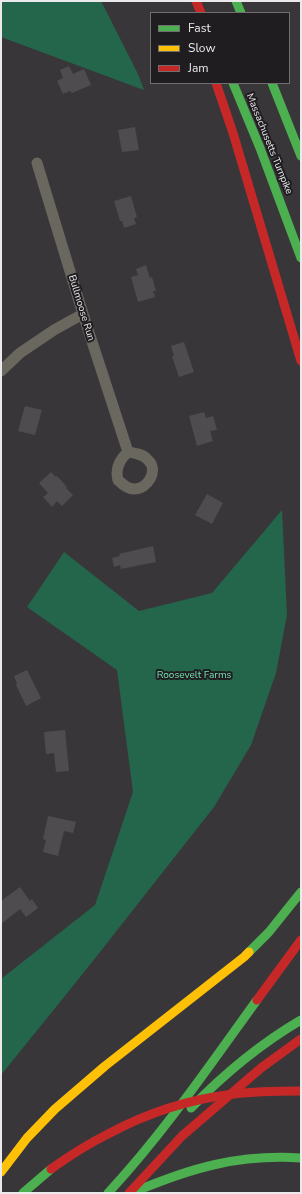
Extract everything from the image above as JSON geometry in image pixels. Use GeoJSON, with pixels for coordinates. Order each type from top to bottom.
{"type":"FeatureCollection","features":[{"type":"Feature","properties":{"kind":"highway"},"geometry":{"type":"LineString","coordinates":[[196,1],[201,12]]}},
{"type":"Feature","properties":{"kind":"highway"},"geometry":{"type":"LineString","coordinates":[[236,1],[241,12]]}},
{"type":"Feature","properties":{"kind":"highway"},"geometry":{"type":"LineString","coordinates":[[216,84],[233,133],[301,361]]}},
{"type":"Feature","properties":{"kind":"highway","name":"Massachusetts Turnpike"},"geometry":{"type":"LineString","coordinates":[[232,84],[260,148],[301,258]]}},
{"type":"Feature","properties":{"kind":"highway"},"geometry":{"type":"LineString","coordinates":[[272,84],[301,156]]}},
{"type":"Feature","properties":{"kind":"highway"},"geometry":{"type":"LineString","coordinates":[[279,84],[293,111]]}},
{"type":"Feature","properties":{"kind":"highway"},"geometry":{"type":"LineString","coordinates":[[1,1172],[28,1138],[55,1109],[105,1066],[244,957],[269,932],[301,892]]}},
{"type":"Feature","properties":{"kind":"highway"},"geometry":{"type":"LineString","coordinates":[[124,1176],[189,1093],[301,940]]}},
{"type":"Feature","properties":{"kind":"highway"},"geometry":{"type":"LineString","coordinates":[[108,1193],[151,1151],[222,1076],[268,1040],[301,1020]]}},
{"type":"Feature","properties":{"kind":"highway"},"geometry":{"type":"LineString","coordinates":[[131,1193],[182,1136],[261,1068],[301,1039]]}},
{"type":"Feature","properties":{"kind":"highway"},"geometry":{"type":"LineString","coordinates":[[23,1193],[74,1152],[107,1133],[135,1120],[206,1098],[269,1091],[301,1091]]}},
{"type":"Feature","properties":{"kind":"highway"},"geometry":{"type":"LineString","coordinates":[[131,1193],[160,1181],[221,1163],[247,1158],[301,1158]]}},
{"type":"Feature","properties":{"kind":"street","name":"Bullmoose Run"},"geometry":{"type":"LineString","coordinates":[[37,163],[83,314],[128,452]]}},
{"type":"Feature","properties":{"kind":"street"},"geometry":{"type":"LineString","coordinates":[[1,371],[20,353],[54,330],[83,314]]}},
{"type":"Feature","properties":{"kind":"green space"},"geometry":{"type":"Polygon","coordinates":[[[1,1],[101,1],[138,74],[144,90],[1,37],[1,1]]]}},
{"type":"Feature","properties":{"kind":"green space","name":"Roosevelt Farms"},"geometry":{"type":"Polygon","coordinates":[[[282,510],[287,615],[276,673],[251,745],[214,807],[1,1075],[1,979],[95,905],[133,792],[117,670],[27,607],[64,552],[139,611],[212,593],[282,510]]]}},
{"type":"Feature","properties":{"kind":"building"},"geometry":{"type":"Polygon","coordinates":[[[69,66],[73,74],[84,69],[91,85],[72,93],[70,91],[63,94],[57,81],[63,78],[60,70],[69,66]]]}},
{"type":"Feature","properties":{"kind":"building"},"geometry":{"type":"Polygon","coordinates":[[[135,127],[139,150],[122,152],[118,130],[135,127]]]}},
{"type":"Feature","properties":{"kind":"building"},"geometry":{"type":"Polygon","coordinates":[[[131,196],[137,217],[134,218],[136,224],[124,228],[122,221],[120,221],[114,201],[131,196]]]}},
{"type":"Feature","properties":{"kind":"building"},"geometry":{"type":"Polygon","coordinates":[[[146,265],[150,278],[152,277],[156,291],[153,291],[155,297],[138,302],[131,277],[138,275],[136,269],[146,265]]]}},
{"type":"Feature","properties":{"kind":"building"},"geometry":{"type":"Polygon","coordinates":[[[184,342],[194,372],[179,377],[172,356],[174,356],[171,346],[184,342]]]}},
{"type":"Feature","properties":{"kind":"building"},"geometry":{"type":"Polygon","coordinates":[[[25,406],[42,410],[35,435],[18,431],[25,406]]]}},
{"type":"Feature","properties":{"kind":"building"},"geometry":{"type":"Polygon","coordinates":[[[204,412],[206,418],[213,416],[217,430],[210,431],[213,441],[197,446],[189,416],[204,412]]]}},
{"type":"Feature","properties":{"kind":"building"},"geometry":{"type":"Polygon","coordinates":[[[51,472],[56,477],[57,476],[73,495],[62,506],[57,501],[52,507],[43,497],[48,493],[39,483],[51,472]]]}},
{"type":"Feature","properties":{"kind":"building"},"geometry":{"type":"Polygon","coordinates":[[[207,494],[223,503],[212,524],[195,515],[207,494]]]}},
{"type":"Feature","properties":{"kind":"building"},"geometry":{"type":"Polygon","coordinates":[[[153,546],[156,562],[121,569],[120,565],[114,567],[112,558],[120,556],[119,554],[153,546]]]}},
{"type":"Feature","properties":{"kind":"building"},"geometry":{"type":"Polygon","coordinates":[[[27,670],[41,698],[26,706],[16,685],[14,676],[27,670]]]}},
{"type":"Feature","properties":{"kind":"building"},"geometry":{"type":"Polygon","coordinates":[[[65,730],[69,771],[56,772],[54,753],[46,754],[44,732],[65,730]]]}},
{"type":"Feature","properties":{"kind":"building"},"geometry":{"type":"Polygon","coordinates":[[[48,816],[76,822],[73,833],[64,831],[58,856],[43,852],[46,840],[43,839],[48,816]]]}},
{"type":"Feature","properties":{"kind":"building"},"geometry":{"type":"Polygon","coordinates":[[[20,887],[30,901],[32,899],[38,908],[26,917],[20,909],[1,924],[1,901],[20,887]]]}},
{"type":"Feature","properties":{"kind":"traffic: fast"},"geometry":{"type":"LineString","coordinates":[[236,1],[241,12]]}},
{"type":"Feature","properties":{"kind":"traffic: fast"},"geometry":{"type":"LineString","coordinates":[[233,84],[260,148],[301,258]]}},
{"type":"Feature","properties":{"kind":"traffic: fast"},"geometry":{"type":"LineString","coordinates":[[272,84],[301,156]]}},
{"type":"Feature","properties":{"kind":"traffic: fast"},"geometry":{"type":"LineString","coordinates":[[249,952],[269,932],[301,892]]}},
{"type":"Feature","properties":{"kind":"traffic: fast"},"geometry":{"type":"LineString","coordinates":[[108,1193],[167,1123],[257,1000]]}},
{"type":"Feature","properties":{"kind":"traffic: fast"},"geometry":{"type":"LineString","coordinates":[[191,1108],[216,1083],[243,1060],[271,1039],[301,1020]]}},
{"type":"Feature","properties":{"kind":"traffic: fast"},"geometry":{"type":"LineString","coordinates":[[134,1192],[175,1176],[215,1164],[256,1158],[301,1158]]}},
{"type":"Feature","properties":{"kind":"traffic: fast"},"geometry":{"type":"LineString","coordinates":[[23,1193],[51,1169]]}},
{"type":"Feature","properties":{"kind":"traffic: slow"},"geometry":{"type":"LineString","coordinates":[[1,1172],[27,1138],[55,1109],[105,1066],[249,952]]}},
{"type":"Feature","properties":{"kind":"traffic: jam"},"geometry":{"type":"LineString","coordinates":[[196,1],[201,12]]}},
{"type":"Feature","properties":{"kind":"traffic: jam"},"geometry":{"type":"LineString","coordinates":[[216,84],[233,133],[301,361]]}},
{"type":"Feature","properties":{"kind":"traffic: jam"},"geometry":{"type":"LineString","coordinates":[[257,1000],[301,940]]}},
{"type":"Feature","properties":{"kind":"traffic: jam"},"geometry":{"type":"LineString","coordinates":[[129,1193],[182,1136],[261,1068],[301,1039]]}},
{"type":"Feature","properties":{"kind":"traffic: jam"},"geometry":{"type":"LineString","coordinates":[[51,1169],[79,1150],[123,1126],[154,1113],[186,1103],[234,1094],[301,1091]]}}]}
